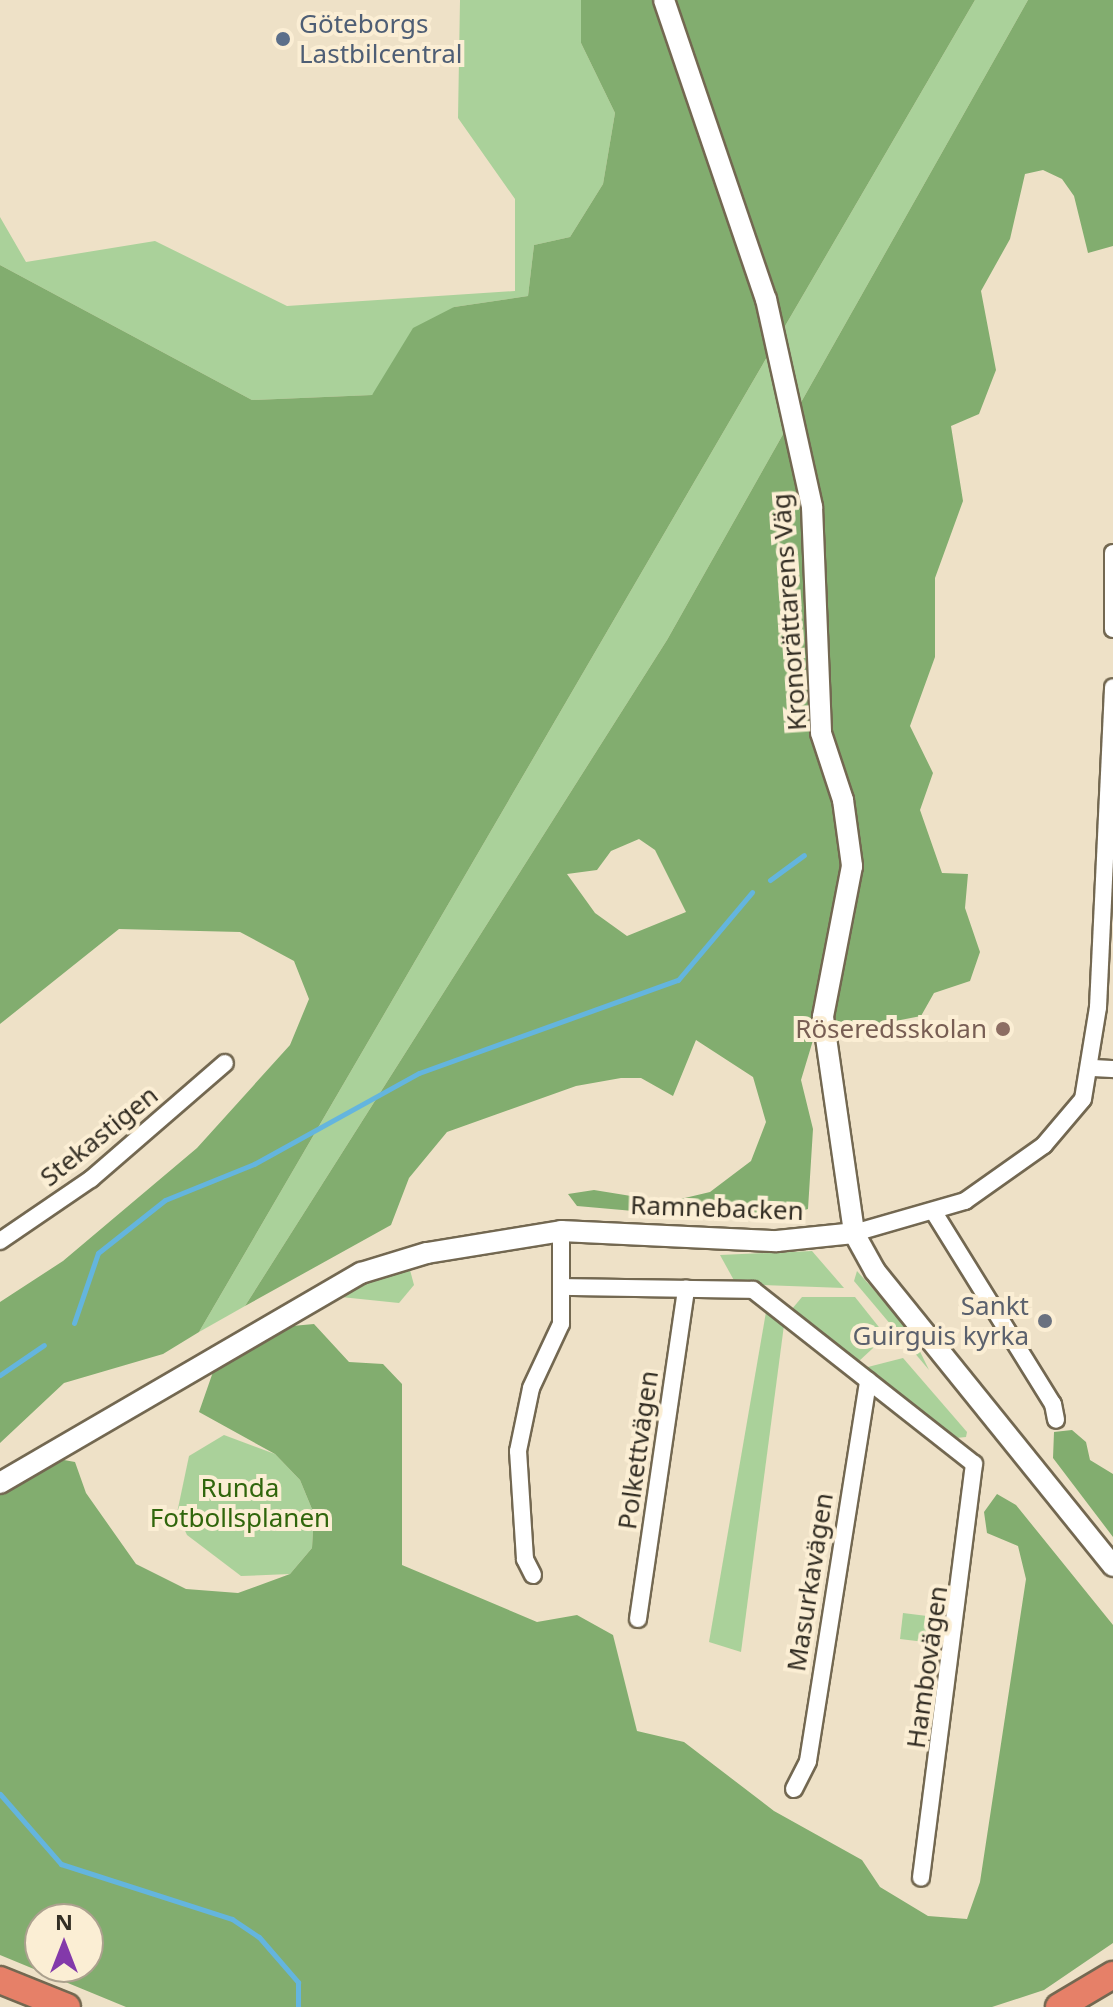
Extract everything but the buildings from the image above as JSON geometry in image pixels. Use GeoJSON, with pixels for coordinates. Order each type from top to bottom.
{"type":"FeatureCollection","features":[{"type":"Feature","properties":{"kind":"highway"},"geometry":{"type":"LineString","coordinates":[[1059,2007],[1113,1975]]}},
{"type":"Feature","properties":{"kind":"highway"},"geometry":{"type":"LineString","coordinates":[[0,1980],[67,2007]]}},
{"type":"Feature","properties":{"kind":"street","name":"Kronorättarens Väg"},"geometry":{"type":"LineString","coordinates":[[664,0],[766,299],[812,507],[821,733],[843,800],[852,866],[823,1017],[854,1233]]}},
{"type":"Feature","properties":{"kind":"street"},"geometry":{"type":"LineString","coordinates":[[1113,553],[1113,629]]}},
{"type":"Feature","properties":{"kind":"street","name":"Ramnebacken"},"geometry":{"type":"LineString","coordinates":[[0,1483],[361,1273],[495,1238],[561,1231],[777,1241],[854,1233],[935,1214],[1008,1174],[1062,1129],[1083,1099],[1092,1068],[1113,687]]}},
{"type":"Feature","properties":{"kind":"street","name":"Stekastigen"},"geometry":{"type":"LineString","coordinates":[[0,1241],[91,1179],[225,1063]]}},
{"type":"Feature","properties":{"kind":"street"},"geometry":{"type":"LineString","coordinates":[[1092,1068],[1113,1069]]}},
{"type":"Feature","properties":{"kind":"street"},"geometry":{"type":"LineString","coordinates":[[935,1214],[1053,1404],[1056,1420]]}},
{"type":"Feature","properties":{"kind":"street"},"geometry":{"type":"LineString","coordinates":[[533,1575],[525,1559],[518,1451],[531,1388],[561,1324],[565,1287],[561,1231]]}},
{"type":"Feature","properties":{"kind":"street"},"geometry":{"type":"LineString","coordinates":[[854,1233],[875,1271],[1113,1566]]}},
{"type":"Feature","properties":{"kind":"street"},"geometry":{"type":"LineString","coordinates":[[565,1287],[686,1288],[769,1297],[868,1381]]}},
{"type":"Feature","properties":{"kind":"street","name":"Polkettvägen"},"geometry":{"type":"LineString","coordinates":[[638,1619],[686,1288]]}},
{"type":"Feature","properties":{"kind":"street","name":"Hambovägen"},"geometry":{"type":"LineString","coordinates":[[868,1381],[974,1464],[921,1878]]}},
{"type":"Feature","properties":{"kind":"street","name":"Masurkavägen"},"geometry":{"type":"LineString","coordinates":[[794,1789],[808,1761],[868,1381]]}},
{"type":"Feature","properties":{"kind":"green space"},"geometry":{"type":"Polygon","coordinates":[[[460,0],[581,0],[581,43],[615,113],[603,184],[570,237],[534,245],[528,296],[454,307],[372,395],[252,400],[0,265],[0,217],[26,262],[155,241],[287,306],[515,291],[515,199],[458,118],[460,0]]]}},
{"type":"Feature","properties":{"kind":"green space"},"geometry":{"type":"Polygon","coordinates":[[[581,0],[975,0],[199,1332],[163,1354],[64,1383],[0,1443],[0,1302],[63,1261],[197,1148],[290,1045],[309,999],[294,961],[240,932],[119,929],[0,1024],[0,265],[252,400],[372,395],[413,328],[454,307],[528,296],[534,245],[570,237],[603,184],[615,113],[581,43],[581,0]]]}},
{"type":"Feature","properties":{"kind":"green space"},"geometry":{"type":"Polygon","coordinates":[[[975,0],[1028,0],[667,640],[245,1306],[199,1332],[975,0]]]}},
{"type":"Feature","properties":{"kind":"green space"},"geometry":{"type":"Polygon","coordinates":[[[1028,0],[1113,0],[1113,246],[1088,253],[1074,196],[1062,179],[1043,170],[1025,174],[1010,239],[981,291],[996,370],[979,414],[951,426],[963,501],[935,578],[935,657],[910,726],[933,773],[920,810],[942,873],[968,874],[965,908],[980,952],[970,981],[934,993],[921,1016],[814,1037],[801,1080],[813,1129],[808,1209],[785,1216],[690,1216],[577,1206],[568,1194],[594,1190],[668,1202],[710,1192],[751,1161],[766,1122],[753,1077],[696,1040],[673,1096],[641,1078],[621,1078],[576,1086],[447,1132],[409,1178],[391,1225],[245,1306],[667,640],[1028,0]],[[639,839],[611,851],[597,870],[567,874],[595,913],[627,936],[686,912],[655,850],[639,839]]]}},
{"type":"Feature","properties":{"kind":"green space"},"geometry":{"type":"Polygon","coordinates":[[[812,1251],[844,1288],[736,1284],[720,1255],[812,1251]]]}},
{"type":"Feature","properties":{"kind":"green space"},"geometry":{"type":"Polygon","coordinates":[[[410,1270],[414,1285],[399,1303],[341,1297],[371,1279],[410,1270]]]}},
{"type":"Feature","properties":{"kind":"green space"},"geometry":{"type":"Polygon","coordinates":[[[857,1271],[909,1329],[929,1370],[854,1281],[857,1271]]]}},
{"type":"Feature","properties":{"kind":"green space"},"geometry":{"type":"Polygon","coordinates":[[[802,1297],[855,1297],[886,1336],[858,1362],[792,1309],[802,1297]]]}},
{"type":"Feature","properties":{"kind":"green space"},"geometry":{"type":"Polygon","coordinates":[[[766,1312],[784,1325],[741,1652],[709,1642],[766,1312]]]}},
{"type":"Feature","properties":{"kind":"green space"},"geometry":{"type":"Polygon","coordinates":[[[314,1324],[349,1362],[383,1364],[402,1384],[402,1565],[537,1622],[577,1615],[613,1635],[637,1731],[684,1742],[774,1811],[862,1860],[880,1887],[928,1916],[967,1919],[980,1882],[1026,1579],[1018,1546],[987,1533],[984,1512],[997,1494],[1016,1505],[1113,1625],[1113,1943],[1044,1990],[992,2007],[126,2007],[68,1983],[104,1983],[104,1903],[24,1903],[24,1965],[0,1955],[0,1495],[64,1460],[75,1462],[86,1493],[136,1564],[186,1589],[238,1593],[290,1574],[312,1548],[314,1514],[300,1480],[275,1454],[199,1412],[214,1369],[292,1326],[314,1324]]]}},
{"type":"Feature","properties":{"kind":"green space"},"geometry":{"type":"Polygon","coordinates":[[[903,1358],[967,1432],[966,1437],[956,1438],[864,1368],[903,1358]]]}},
{"type":"Feature","properties":{"kind":"green space"},"geometry":{"type":"Polygon","coordinates":[[[1072,1430],[1086,1442],[1090,1460],[1113,1474],[1113,1537],[1053,1458],[1054,1432],[1072,1430]]]}},
{"type":"Feature","properties":{"kind":"green space","name":"Runda Fotbollsplanen"},"geometry":{"type":"Polygon","coordinates":[[[224,1435],[275,1454],[300,1480],[314,1514],[312,1548],[290,1574],[241,1576],[187,1535],[177,1513],[189,1456],[224,1435]]]}},
{"type":"Feature","properties":{"kind":"green space"},"geometry":{"type":"Polygon","coordinates":[[[903,1613],[943,1618],[941,1644],[900,1639],[903,1613]]]}},
{"type":"Feature","properties":{"kind":"waterway"},"geometry":{"type":"LineString","coordinates":[[770,880],[804,855]]}},
{"type":"Feature","properties":{"kind":"waterway"},"geometry":{"type":"LineString","coordinates":[[74,1323],[98,1253],[165,1200],[254,1164],[419,1073],[678,980],[752,892]]}},
{"type":"Feature","properties":{"kind":"waterway"},"geometry":{"type":"LineString","coordinates":[[0,1375],[44,1345]]}},
{"type":"Feature","properties":{"kind":"waterway"},"geometry":{"type":"LineString","coordinates":[[0,1794],[61,1864],[232,1919],[259,1937],[298,1982],[298,2007]]}},
{"type":"Feature","properties":{"kind":"place","name":"Göteborgs Lastbilcentral"},"geometry":{"type":"Point","coordinates":[283,39]}},
{"type":"Feature","properties":{"kind":"place","name":"Röseredsskolan"},"geometry":{"type":"Point","coordinates":[1003,1029]}},
{"type":"Feature","properties":{"kind":"place","name":"Sankt Guirguis kyrka"},"geometry":{"type":"Point","coordinates":[1045,1321]}}]}
